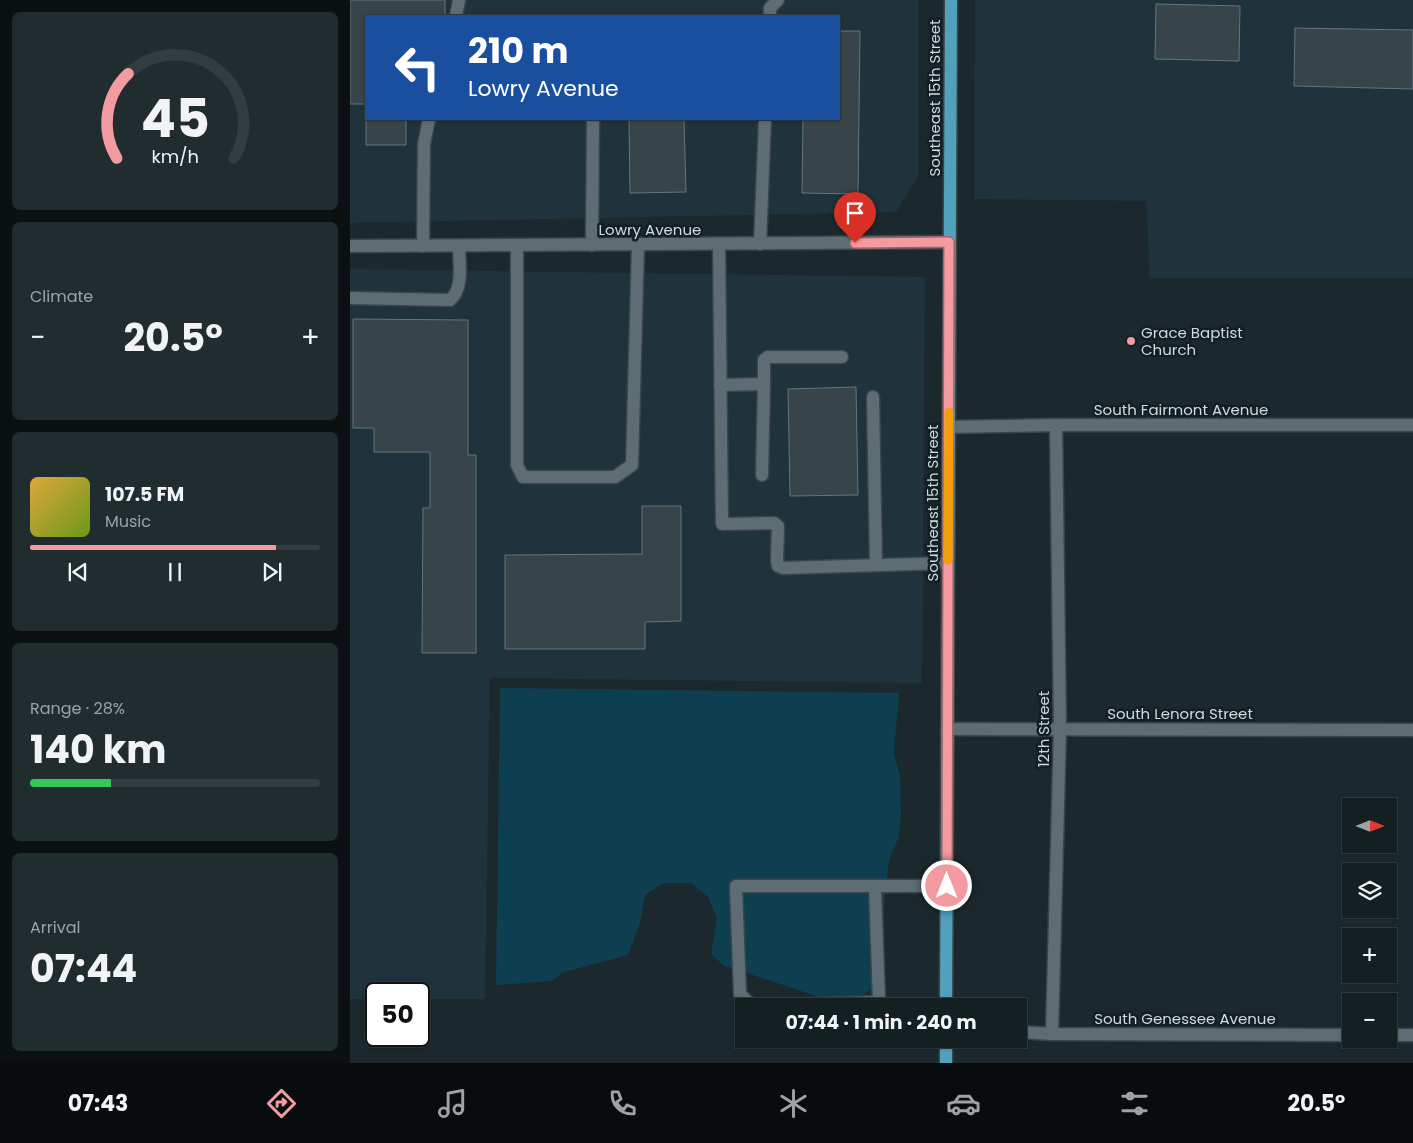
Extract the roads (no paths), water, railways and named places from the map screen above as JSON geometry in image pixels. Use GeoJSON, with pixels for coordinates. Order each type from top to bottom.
{"type":"FeatureCollection","features":[{"type":"Feature","properties":{"kind":"main road","name":"Southeast 15th Street"},"geometry":{"type":"LineString","coordinates":[[946,998],[951,0]]}},
{"type":"Feature","properties":{"kind":"main road"},"geometry":{"type":"LineString","coordinates":[[946,1048],[946,1063]]}},
{"type":"Feature","properties":{"kind":"street"},"geometry":{"type":"LineString","coordinates":[[456,15],[459,0]]}},
{"type":"Feature","properties":{"kind":"street"},"geometry":{"type":"LineString","coordinates":[[770,15],[770,8],[778,0]]}},
{"type":"Feature","properties":{"kind":"street"},"geometry":{"type":"LineString","coordinates":[[423,246],[424,144],[429,120]]}},
{"type":"Feature","properties":{"kind":"street"},"geometry":{"type":"LineString","coordinates":[[592,245],[593,120]]}},
{"type":"Feature","properties":{"kind":"street"},"geometry":{"type":"LineString","coordinates":[[760,244],[765,120]]}},
{"type":"Feature","properties":{"kind":"street","name":"Lowry Avenue"},"geometry":{"type":"LineString","coordinates":[[350,246],[949,242]]}},
{"type":"Feature","properties":{"kind":"street"},"geometry":{"type":"LineString","coordinates":[[719,244],[722,524],[774,523],[778,526],[777,561],[778,566],[783,568],[948,564]]}},
{"type":"Feature","properties":{"kind":"street"},"geometry":{"type":"LineString","coordinates":[[517,246],[517,465],[523,477],[615,477],[632,465],[638,245]]}},
{"type":"Feature","properties":{"kind":"street"},"geometry":{"type":"LineString","coordinates":[[350,298],[450,300],[456,296],[458,286],[459,246]]}},
{"type":"Feature","properties":{"kind":"street"},"geometry":{"type":"LineString","coordinates":[[762,476],[764,360],[768,356],[842,357]]}},
{"type":"Feature","properties":{"kind":"street"},"geometry":{"type":"LineString","coordinates":[[720,385],[764,384]]}},
{"type":"Feature","properties":{"kind":"street"},"geometry":{"type":"LineString","coordinates":[[873,397],[876,565]]}},
{"type":"Feature","properties":{"kind":"street","name":"South Fairmont Avenue"},"geometry":{"type":"LineString","coordinates":[[949,427],[1056,425],[1413,425]]}},
{"type":"Feature","properties":{"kind":"street","name":"12th Street"},"geometry":{"type":"LineString","coordinates":[[1052,1034],[1060,729],[1056,425]]}},
{"type":"Feature","properties":{"kind":"street","name":"South Lenora Street"},"geometry":{"type":"LineString","coordinates":[[947,729],[1413,730]]}},
{"type":"Feature","properties":{"kind":"street"},"geometry":{"type":"LineString","coordinates":[[875,886],[879,1002],[752,1006],[740,994],[736,886],[875,886],[947,886]]}},
{"type":"Feature","properties":{"kind":"street","name":"South Genessee Avenue"},"geometry":{"type":"LineString","coordinates":[[1027,1032],[1342,1034]]}},
{"type":"Feature","properties":{"kind":"street"},"geometry":{"type":"LineString","coordinates":[[1397,1034],[1413,1035]]}},
{"type":"Feature","properties":{"kind":"place","name":"Grace Baptist Church"},"geometry":{"type":"Point","coordinates":[1131,341]}}]}
